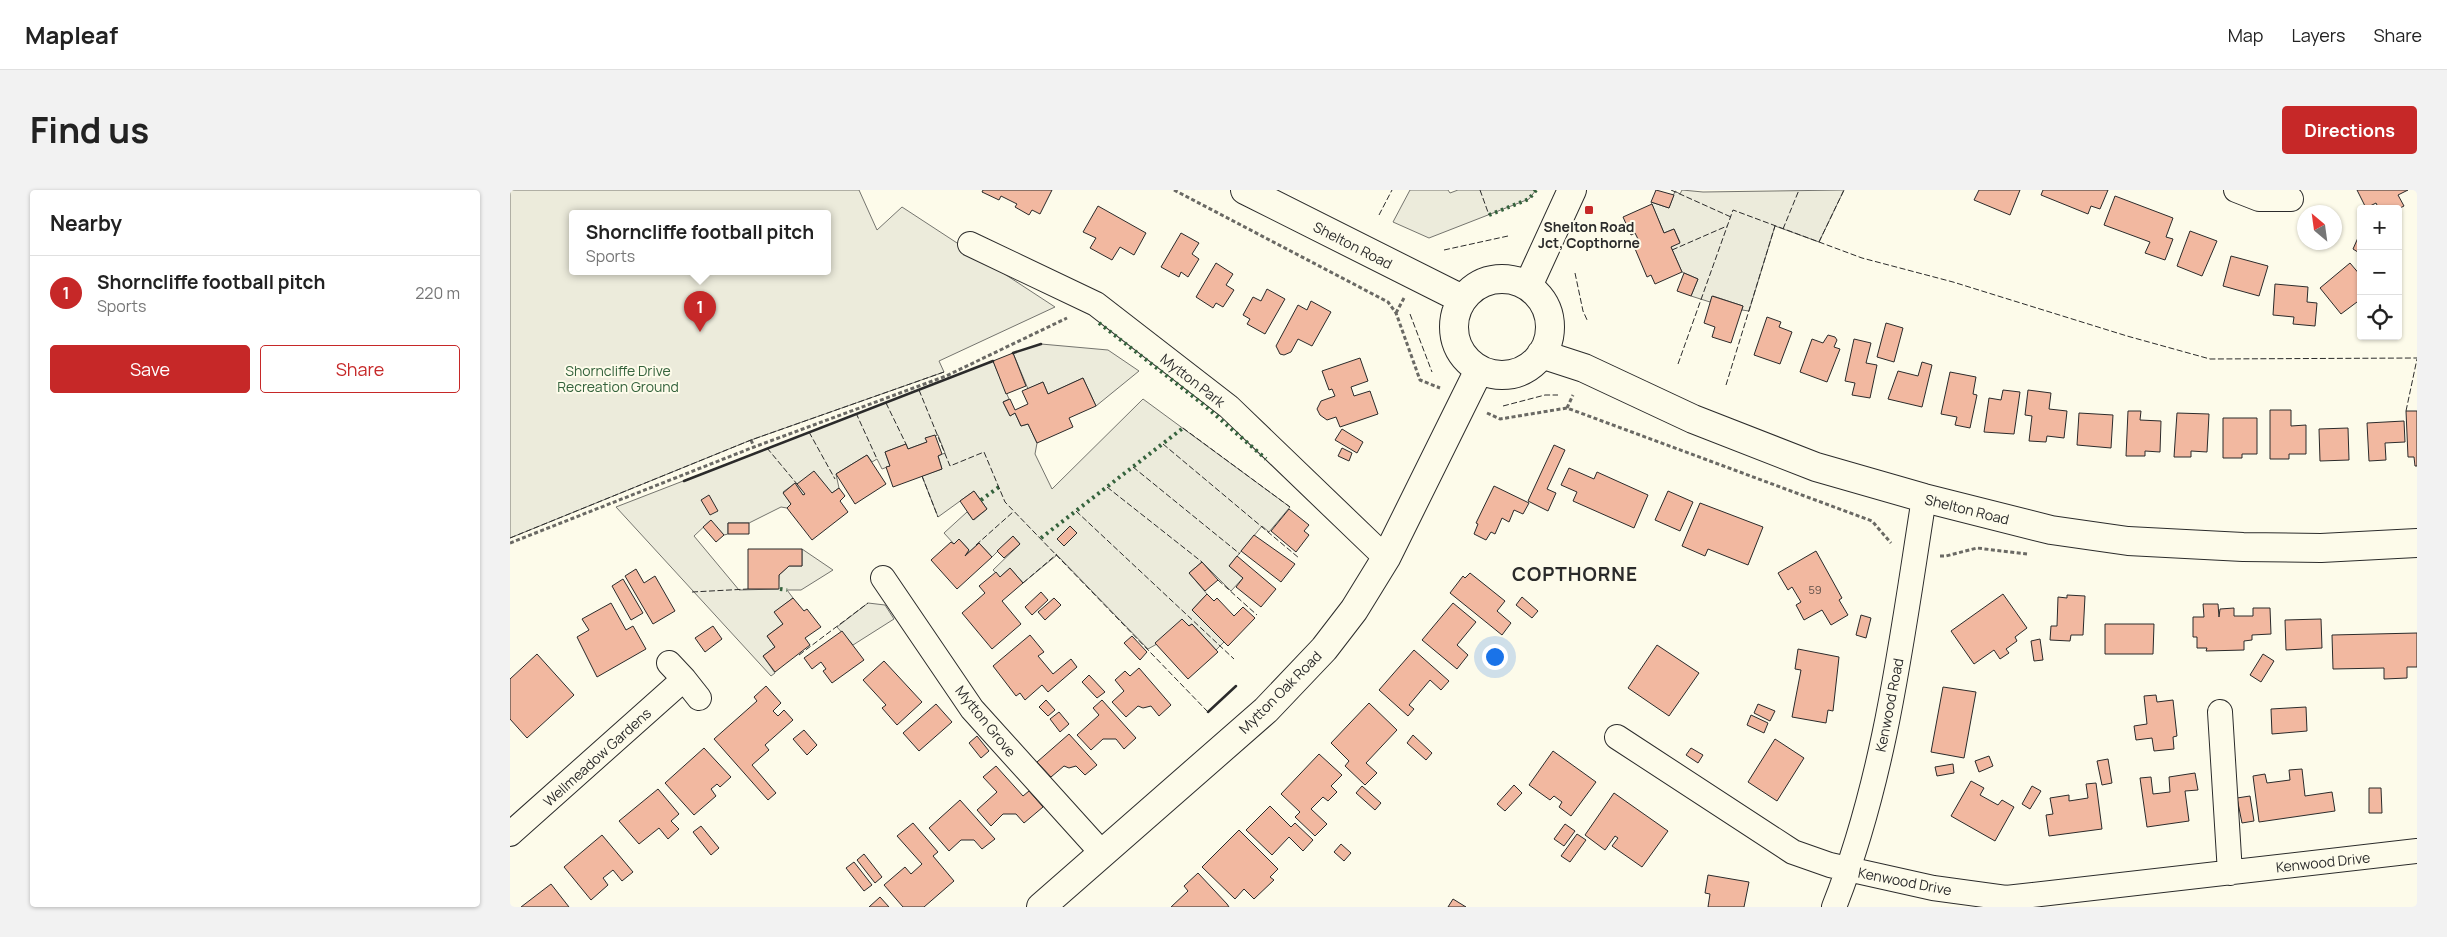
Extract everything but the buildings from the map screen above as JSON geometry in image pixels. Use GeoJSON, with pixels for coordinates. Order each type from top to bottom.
{"type":"FeatureCollection","features":[{"type":"Feature","properties":{"kind":"main road","name":"Shelton Road"},"geometry":{"type":"LineString","coordinates":[[1245,190],[1462,299]]}},
{"type":"Feature","properties":{"kind":"main road"},"geometry":{"type":"LineString","coordinates":[[1528,286],[1572,190]]}},
{"type":"Feature","properties":{"kind":"main road"},"geometry":{"type":"LineString","coordinates":[[1505,279],[1528,286],[1539,297],[1547,310],[1550,325],[1548,340],[1541,354],[1532,364],[1513,373],[1493,374],[1479,370],[1466,360],[1457,346],[1454,330],[1456,314],[1462,299],[1481,284],[1492,280],[1505,279]]}},
{"type":"Feature","properties":{"kind":"main road","name":"Shelton Road"},"geometry":{"type":"LineString","coordinates":[[1541,354],[1584,368],[1693,419],[1816,467],[1924,498],[2051,530],[2128,541],[2321,548],[2417,543]]}},
{"type":"Feature","properties":{"kind":"main road","name":"Mytton Oak Road"},"geometry":{"type":"LineString","coordinates":[[1041,907],[1103,854],[1297,679],[1354,610],[1386,558],[1479,370]]}},
{"type":"Feature","properties":{"kind":"street"},"geometry":{"type":"LineString","coordinates":[[2236,190],[2259,199],[2290,199]]}},
{"type":"Feature","properties":{"kind":"street","name":"Mytton Park"},"geometry":{"type":"LineString","coordinates":[[970,244],[1096,304],[1229,408],[1386,558]]}},
{"type":"Feature","properties":{"kind":"street","name":"Kenwood Road"},"geometry":{"type":"LineString","coordinates":[[1834,907],[1848,870],[1870,797],[1889,716],[1924,498]]}},
{"type":"Feature","properties":{"kind":"street","name":"Mytton Grove"},"geometry":{"type":"LineString","coordinates":[[882,578],[972,709],[1103,854]]}},
{"type":"Feature","properties":{"kind":"street","name":"Wellmeadow Gardens"},"geometry":{"type":"LineString","coordinates":[[510,834],[677,671],[699,698]]}},
{"type":"Feature","properties":{"kind":"street"},"geometry":{"type":"LineString","coordinates":[[2220,712],[2230,872]]}},
{"type":"Feature","properties":{"kind":"street","name":"Kenwood Drive"},"geometry":{"type":"LineString","coordinates":[[1616,737],[1793,852],[1848,870],[1933,888],[2006,898],[2417,851]]}},
{"type":"Feature","properties":{"kind":"path"},"geometry":{"type":"LineString","coordinates":[[1174,190],[1388,302],[1396,313],[1420,380],[1432,385]]}},
{"type":"Feature","properties":{"kind":"path"},"geometry":{"type":"LineString","coordinates":[[1396,313],[1404,298]]}},
{"type":"Feature","properties":{"kind":"path"},"geometry":{"type":"LineString","coordinates":[[510,543],[754,447],[946,376],[1096,304]]}},
{"type":"Feature","properties":{"kind":"path"},"geometry":{"type":"LineString","coordinates":[[1567,408],[1573,395]]}},
{"type":"Feature","properties":{"kind":"path"},"geometry":{"type":"LineString","coordinates":[[1490,415],[1500,419],[1567,408],[1872,521],[1894,546]]}},
{"type":"Feature","properties":{"kind":"path"},"geometry":{"type":"LineString","coordinates":[[751,440],[754,447]]}},
{"type":"Feature","properties":{"kind":"green space","name":"Shorncliffe Drive Recreation Ground"},"geometry":{"type":"Polygon","coordinates":[[[510,190],[859,190],[877,230],[902,207],[1055,307],[939,361],[944,372],[751,440],[510,538],[510,190]]]}},
{"type":"Feature","properties":{"kind":"green space"},"geometry":{"type":"Polygon","coordinates":[[[1410,190],[1448,190],[1450,193],[1458,190],[1536,190],[1529,199],[1429,238],[1393,222],[1410,190]]]}},
{"type":"Feature","properties":{"kind":"green space"},"geometry":{"type":"Polygon","coordinates":[[[1682,190],[1703,192],[1844,190],[1819,242],[1775,226],[1749,311],[1742,310],[1743,306],[1713,296],[1710,302],[1691,296],[1698,279],[1682,272],[1671,247],[1680,242],[1674,229],[1664,233],[1651,202],[1669,208],[1675,191],[1680,194],[1682,190]]]}},
{"type":"Feature","properties":{"kind":"green space"},"geometry":{"type":"Polygon","coordinates":[[[1041,344],[1108,350],[1139,371],[1096,406],[1083,378],[1048,394],[1043,382],[1028,389],[1013,353],[1041,344]]]}},
{"type":"Feature","properties":{"kind":"green space"},"geometry":{"type":"Polygon","coordinates":[[[993,361],[1009,399],[1003,402],[1010,416],[1015,413],[1021,426],[1028,424],[1037,443],[1035,454],[1052,489],[1143,399],[1290,507],[1269,532],[1262,526],[1229,566],[1243,578],[1231,591],[1202,562],[1189,573],[1207,594],[1192,610],[1224,642],[1216,650],[1192,624],[1148,649],[1057,555],[1023,583],[1010,568],[1000,577],[993,570],[1020,544],[1013,536],[992,557],[979,543],[965,556],[969,550],[960,540],[954,544],[944,533],[967,512],[974,520],[987,509],[974,491],[938,517],[922,476],[942,469],[938,456],[945,453],[938,435],[926,438],[927,442],[908,449],[906,444],[885,452],[890,466],[882,469],[877,459],[872,462],[867,455],[836,474],[839,488],[832,493],[803,495],[794,484],[783,492],[791,504],[787,508],[781,507],[749,523],[728,523],[728,534],[724,535],[710,521],[694,536],[739,590],[778,589],[779,575],[789,566],[802,566],[802,549],[833,570],[801,590],[787,590],[793,598],[775,612],[783,624],[767,636],[775,647],[763,656],[775,673],[771,676],[616,507],[993,361]]]}},
{"type":"Feature","properties":{"kind":"green space"},"geometry":{"type":"Polygon","coordinates":[[[868,603],[885,605],[894,619],[853,645],[837,627],[868,603]]]}},
{"type":"Feature","properties":{"kind":"hedge"},"geometry":{"type":"LineString","coordinates":[[1489,215],[1529,199],[1536,190]]}},
{"type":"Feature","properties":{"kind":"hedge"},"geometry":{"type":"LineString","coordinates":[[1099,323],[1204,405],[1266,459]]}},
{"type":"Feature","properties":{"kind":"hedge"},"geometry":{"type":"LineString","coordinates":[[1041,538],[1183,428]]}},
{"type":"Feature","properties":{"kind":"hedge"},"geometry":{"type":"LineString","coordinates":[[981,500],[999,487]]}},
{"type":"Feature","properties":{"kind":"hedge"},"geometry":{"type":"LineString","coordinates":[[780,589],[787,590]]}},
{"type":"Feature","properties":{"kind":"fence"},"geometry":{"type":"LineString","coordinates":[[1379,215],[1392,190]]}},
{"type":"Feature","properties":{"kind":"fence"},"geometry":{"type":"LineString","coordinates":[[1480,190],[1489,215]]}},
{"type":"Feature","properties":{"kind":"fence"},"geometry":{"type":"LineString","coordinates":[[1671,190],[1731,217]]}},
{"type":"Feature","properties":{"kind":"fence"},"geometry":{"type":"LineString","coordinates":[[1783,229],[1799,190]]}},
{"type":"Feature","properties":{"kind":"fence"},"geometry":{"type":"LineString","coordinates":[[1819,242],[1844,190]]}},
{"type":"Feature","properties":{"kind":"fence"},"geometry":{"type":"LineString","coordinates":[[1678,364],[1733,210],[1862,258],[1953,282],[2127,336],[2210,359],[2417,358]]}},
{"type":"Feature","properties":{"kind":"fence"},"geometry":{"type":"LineString","coordinates":[[1672,250],[1727,226]]}},
{"type":"Feature","properties":{"kind":"fence"},"geometry":{"type":"LineString","coordinates":[[1726,385],[1775,226]]}},
{"type":"Feature","properties":{"kind":"fence"},"geometry":{"type":"LineString","coordinates":[[1444,250],[1508,236]]}},
{"type":"Feature","properties":{"kind":"fence"},"geometry":{"type":"LineString","coordinates":[[1575,273],[1583,311],[1588,322]]}},
{"type":"Feature","properties":{"kind":"fence"},"geometry":{"type":"LineString","coordinates":[[1410,314],[1432,372]]}},
{"type":"Feature","properties":{"kind":"fence"},"geometry":{"type":"LineString","coordinates":[[2406,411],[2417,359]]}},
{"type":"Feature","properties":{"kind":"fence"},"geometry":{"type":"LineString","coordinates":[[510,538],[751,440],[944,372]]}},
{"type":"Feature","properties":{"kind":"fence"},"geometry":{"type":"LineString","coordinates":[[919,390],[950,466],[984,452],[1005,502],[1208,712]]}},
{"type":"Feature","properties":{"kind":"fence"},"geometry":{"type":"LineString","coordinates":[[1503,406],[1545,395],[1558,395]]}},
{"type":"Feature","properties":{"kind":"fence"},"geometry":{"type":"LineString","coordinates":[[886,403],[906,444]]}},
{"type":"Feature","properties":{"kind":"fence"},"geometry":{"type":"LineString","coordinates":[[856,413],[877,459]]}},
{"type":"Feature","properties":{"kind":"fence"},"geometry":{"type":"LineString","coordinates":[[1183,428],[1290,507]]}},
{"type":"Feature","properties":{"kind":"fence"},"geometry":{"type":"LineString","coordinates":[[809,432],[835,479]]}},
{"type":"Feature","properties":{"kind":"fence"},"geometry":{"type":"LineString","coordinates":[[1163,444],[1299,558]]}},
{"type":"Feature","properties":{"kind":"fence"},"geometry":{"type":"LineString","coordinates":[[767,448],[797,484]]}},
{"type":"Feature","properties":{"kind":"fence"},"geometry":{"type":"LineString","coordinates":[[1133,467],[1240,554]]}},
{"type":"Feature","properties":{"kind":"fence"},"geometry":{"type":"LineString","coordinates":[[922,476],[938,517]]}},
{"type":"Feature","properties":{"kind":"fence"},"geometry":{"type":"LineString","coordinates":[[1107,487],[1202,562]]}},
{"type":"Feature","properties":{"kind":"fence"},"geometry":{"type":"LineString","coordinates":[[1076,511],[1234,659]]}},
{"type":"Feature","properties":{"kind":"fence"},"geometry":{"type":"LineString","coordinates":[[976,545],[1013,512]]}},
{"type":"Feature","properties":{"kind":"fence"},"geometry":{"type":"LineString","coordinates":[[1023,583],[1057,554]]}},
{"type":"Feature","properties":{"kind":"fence"},"geometry":{"type":"LineString","coordinates":[[1218,580],[1257,615]]}},
{"type":"Feature","properties":{"kind":"fence"},"geometry":{"type":"LineString","coordinates":[[692,592],[748,589]]}},
{"type":"Feature","properties":{"kind":"fence"},"geometry":{"type":"LineString","coordinates":[[799,655],[868,603]]}},
{"type":"Feature","properties":{"kind":"wall"},"geometry":{"type":"LineString","coordinates":[[1013,353],[1041,344]]}},
{"type":"Feature","properties":{"kind":"wall"},"geometry":{"type":"LineString","coordinates":[[684,481],[993,361]]}},
{"type":"Feature","properties":{"kind":"wall"},"geometry":{"type":"LineString","coordinates":[[1208,712],[1236,686]]}},
{"type":"Feature","properties":{"kind":"place","name":"Shelton Road Jct, Copthorne"},"geometry":{"type":"Point","coordinates":[1589,210]}},
{"type":"Feature","properties":{"kind":"place","name":"Shorncliffe football pitch"},"geometry":{"type":"Point","coordinates":[700,332]}},
{"type":"Feature","properties":{"kind":"district","name":"COPTHORNE"},"geometry":{"type":"Point","coordinates":[1575,574]}}]}
